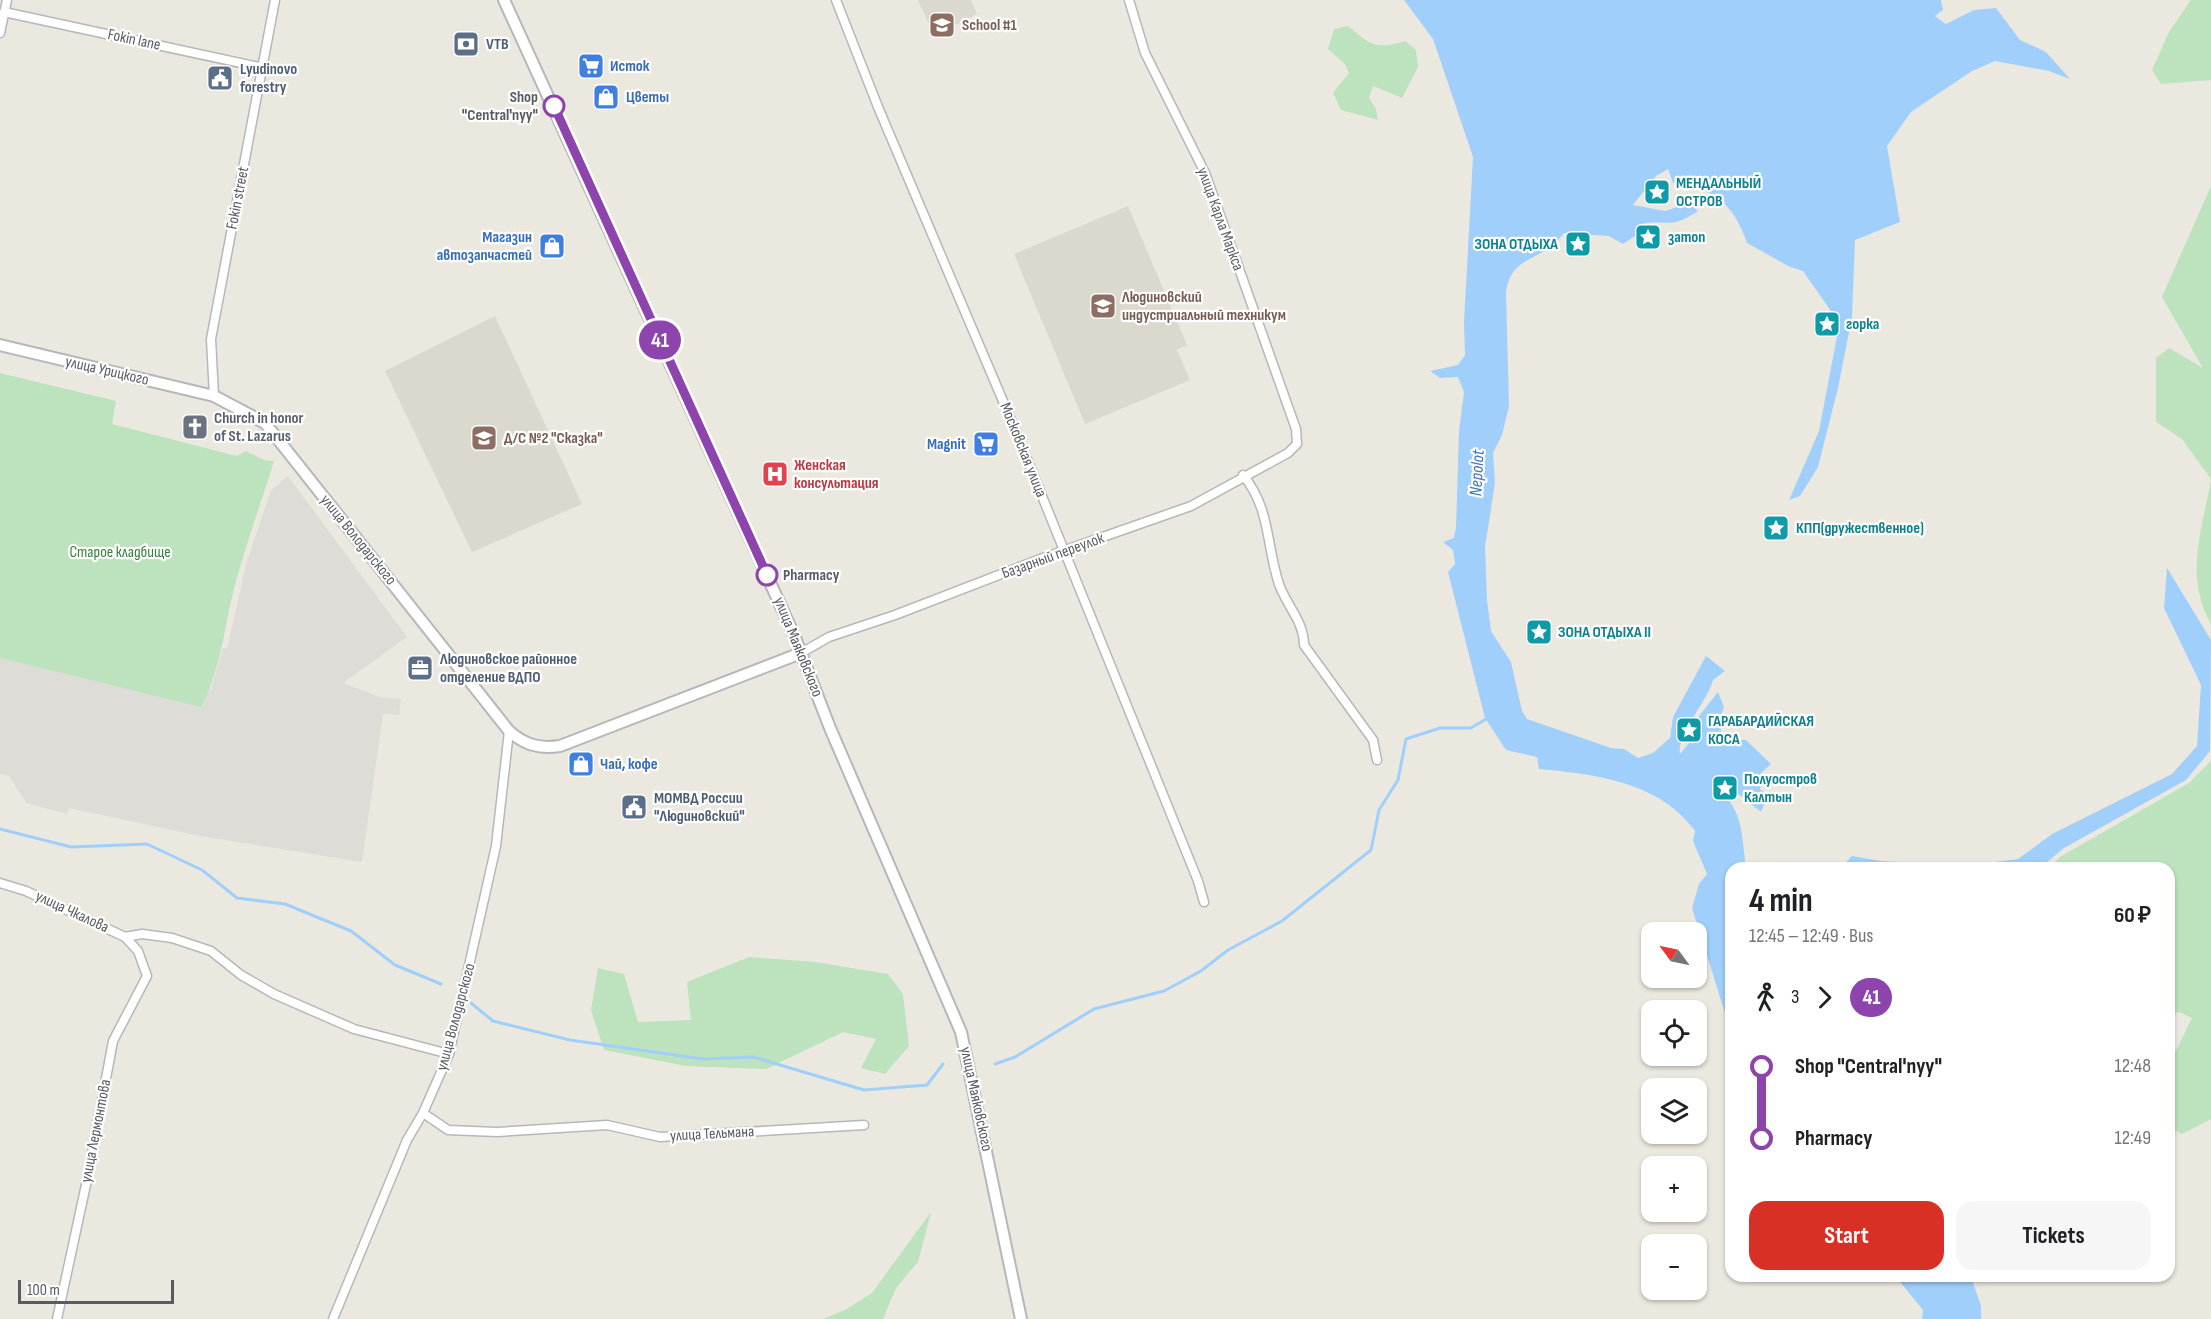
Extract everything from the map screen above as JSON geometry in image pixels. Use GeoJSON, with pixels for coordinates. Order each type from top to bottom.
{"type":"FeatureCollection","features":[{"type":"Feature","properties":{"kind":"street"},"geometry":{"type":"LineString","coordinates":[[0,33],[7,0]]}},
{"type":"Feature","properties":{"kind":"street","name":"Fokin street"},"geometry":{"type":"LineString","coordinates":[[214,396],[211,339],[264,68],[275,0]]}},
{"type":"Feature","properties":{"kind":"street","name":"улица Маяковского"},"geometry":{"type":"LineString","coordinates":[[504,0],[801,653],[961,1032],[1021,1319]]}},
{"type":"Feature","properties":{"kind":"street","name":"Московская улица"},"geometry":{"type":"LineString","coordinates":[[836,0],[878,107],[1014,427],[1062,551],[1198,881],[1204,902]]}},
{"type":"Feature","properties":{"kind":"street","name":"улица Карла Маркса"},"geometry":{"type":"LineString","coordinates":[[1130,0],[1145,53],[1205,173],[1296,429],[1297,444]]}},
{"type":"Feature","properties":{"kind":"street","name":"Fokin lane"},"geometry":{"type":"LineString","coordinates":[[4,12],[264,68]]}},
{"type":"Feature","properties":{"kind":"street","name":"улица Урицкого"},"geometry":{"type":"LineString","coordinates":[[0,345],[214,396]]}},
{"type":"Feature","properties":{"kind":"street","name":"улица Володарского"},"geometry":{"type":"LineString","coordinates":[[214,396],[265,423],[509,731],[519,740],[532,746],[545,748],[560,746],[801,653]]}},
{"type":"Feature","properties":{"kind":"street","name":"Базарный переулок"},"geometry":{"type":"LineString","coordinates":[[801,653],[829,637],[1191,506],[1243,475],[1288,453],[1297,444]]}},
{"type":"Feature","properties":{"kind":"street"},"geometry":{"type":"LineString","coordinates":[[1243,475],[1257,492],[1264,514],[1278,582],[1293,610],[1304,637],[1304,645],[1373,740],[1377,760]]}},
{"type":"Feature","properties":{"kind":"street","name":"улица Володарского"},"geometry":{"type":"LineString","coordinates":[[333,1319],[406,1140],[423,1113],[449,1054],[496,846],[509,731]]}},
{"type":"Feature","properties":{"kind":"street","name":"улица Чкалова"},"geometry":{"type":"LineString","coordinates":[[0,883],[26,891],[125,937],[138,951]]}},
{"type":"Feature","properties":{"kind":"street"},"geometry":{"type":"LineString","coordinates":[[125,937],[142,934],[172,938],[211,951],[241,975],[274,994],[354,1029],[449,1054]]}},
{"type":"Feature","properties":{"kind":"street","name":"улица Лермонтова"},"geometry":{"type":"LineString","coordinates":[[57,1319],[87,1180],[113,1041],[147,976],[138,951]]}},
{"type":"Feature","properties":{"kind":"street","name":"улица Тельмана"},"geometry":{"type":"LineString","coordinates":[[423,1113],[448,1130],[497,1132],[607,1125],[660,1137],[864,1125]]}},
{"type":"Feature","properties":{"kind":"shaded area","name":"School #1"},"geometry":{"type":"Polygon","coordinates":[[[918,0],[971,0],[977,14],[934,36],[918,0]]]}},
{"type":"Feature","properties":{"kind":"shaded area","name":"Людиновский индустриальный техникум"},"geometry":{"type":"Polygon","coordinates":[[[1128,206],[1187,345],[1177,350],[1190,380],[1085,424],[1014,254],[1128,206]]]}},
{"type":"Feature","properties":{"kind":"shaded area","name":"Д/С №2 \"Сказка\""},"geometry":{"type":"Polygon","coordinates":[[[495,316],[582,504],[472,552],[385,371],[495,316]]]}},
{"type":"Feature","properties":{"kind":"shaded area"},"geometry":{"type":"Polygon","coordinates":[[[288,476],[407,637],[343,683],[380,697],[401,699],[399,715],[383,714],[362,862],[200,836],[69,808],[67,814],[26,803],[9,776],[0,774],[0,658],[124,688],[211,689],[223,648],[227,649],[246,564],[271,490],[288,476]]]}},
{"type":"Feature","properties":{"kind":"green space"},"geometry":{"type":"Polygon","coordinates":[[[2191,0],[2211,0],[2211,80],[2161,84],[2152,70],[2169,32],[2191,0]]]}},
{"type":"Feature","properties":{"kind":"green space"},"geometry":{"type":"Polygon","coordinates":[[[1348,26],[1362,38],[1374,44],[1387,45],[1405,41],[1416,50],[1418,67],[1402,98],[1373,86],[1369,98],[1376,109],[1378,120],[1341,110],[1333,93],[1349,73],[1345,64],[1328,49],[1334,29],[1348,26]]]}},
{"type":"Feature","properties":{"kind":"green space"},"geometry":{"type":"Polygon","coordinates":[[[2211,186],[2211,479],[2182,439],[2156,422],[2156,358],[2169,348],[2203,368],[2162,297],[2211,186]]]}},
{"type":"Feature","properties":{"kind":"green space","name":"Старое кладбище"},"geometry":{"type":"Polygon","coordinates":[[[0,373],[116,401],[112,424],[237,456],[246,451],[264,460],[274,461],[235,583],[220,655],[201,707],[0,658],[0,373]]]}},
{"type":"Feature","properties":{"kind":"green space"},"geometry":{"type":"Polygon","coordinates":[[[2211,480],[2211,624],[2198,589],[2197,571],[2200,535],[2211,480]]]}},
{"type":"Feature","properties":{"kind":"green space"},"geometry":{"type":"Polygon","coordinates":[[[2211,761],[2211,1119],[2182,1134],[2175,1130],[2175,1053],[2192,1018],[2179,1012],[2175,1013],[2175,862],[2055,862],[2189,783],[2211,761]]]}},
{"type":"Feature","properties":{"kind":"green space"},"geometry":{"type":"Polygon","coordinates":[[[749,957],[815,962],[888,974],[903,994],[909,1046],[885,1074],[861,1068],[876,1039],[843,1032],[766,1069],[686,1066],[604,1050],[591,1010],[598,968],[624,974],[638,1022],[691,1020],[687,982],[749,957]]]}},
{"type":"Feature","properties":{"kind":"green space"},"geometry":{"type":"Polygon","coordinates":[[[931,1212],[918,1262],[896,1288],[883,1319],[823,1319],[845,1310],[872,1293],[931,1212]]]}},
{"type":"Feature","properties":{"kind":"water","name":"Nepolot"},"geometry":{"type":"Polygon","coordinates":[[[1404,0],[1941,0],[1943,10],[1935,16],[1946,24],[1974,10],[1996,8],[2020,40],[2046,52],[2070,79],[2049,71],[1995,61],[1972,71],[1911,112],[1887,146],[1900,222],[1855,240],[1852,317],[1838,388],[1818,467],[1800,496],[1789,500],[1819,431],[1839,326],[1803,271],[1788,266],[1747,243],[1736,218],[1720,200],[1700,189],[1673,183],[1668,169],[1656,176],[1633,205],[1665,211],[1689,203],[1698,211],[1674,222],[1640,224],[1635,236],[1623,244],[1609,236],[1564,233],[1553,246],[1522,263],[1509,281],[1506,291],[1509,406],[1502,435],[1493,453],[1495,483],[1485,547],[1491,631],[1511,662],[1522,711],[1527,719],[1611,748],[1624,749],[1638,758],[1653,753],[1670,738],[1673,717],[1706,656],[1725,671],[1713,680],[1687,727],[1680,746],[1680,754],[1698,732],[1699,716],[1718,692],[1724,707],[1719,721],[1723,740],[1746,740],[1771,764],[1761,773],[1760,789],[1768,795],[1761,812],[1717,777],[1712,782],[1736,811],[1745,862],[1725,862],[1725,1013],[1707,956],[1707,922],[1696,922],[1692,908],[1699,884],[1707,874],[1693,841],[1695,831],[1681,814],[1664,801],[1645,791],[1604,778],[1539,769],[1537,757],[1506,750],[1485,718],[1448,572],[1455,564],[1453,550],[1443,542],[1454,538],[1456,527],[1459,431],[1464,392],[1458,377],[1440,378],[1430,371],[1458,365],[1465,355],[1464,322],[1473,157],[1433,39],[1404,0]]]}},
{"type":"Feature","properties":{"kind":"water"},"geometry":{"type":"Polygon","coordinates":[[[2167,568],[2211,640],[2210,751],[2186,780],[2064,848],[2047,862],[1994,862],[2018,859],[2052,834],[2172,774],[2197,746],[2201,685],[2164,608],[2167,568]]]}},
{"type":"Feature","properties":{"kind":"water"},"geometry":{"type":"Polygon","coordinates":[[[1852,856],[1904,862],[1846,862],[1852,856]]]}},
{"type":"Feature","properties":{"kind":"water"},"geometry":{"type":"Polygon","coordinates":[[[1900,1282],[1973,1282],[1981,1306],[1981,1319],[1922,1319],[1923,1310],[1900,1282]]]}},
{"type":"Feature","properties":{"kind":"waterway"},"geometry":{"type":"LineString","coordinates":[[995,1064],[1015,1057],[1094,1009],[1164,991],[1201,971],[1228,950],[1282,921],[1371,850],[1379,810],[1398,780],[1406,739],[1440,728],[1471,728],[1486,719]]}},
{"type":"Feature","properties":{"kind":"waterway"},"geometry":{"type":"LineString","coordinates":[[0,829],[71,847],[147,844],[202,870],[237,898],[285,904],[351,931],[395,965],[441,984]]}},
{"type":"Feature","properties":{"kind":"waterway"},"geometry":{"type":"LineString","coordinates":[[471,1003],[493,1021],[570,1040],[703,1059],[753,1057],[864,1090],[927,1085],[943,1064]]}},
{"type":"Feature","properties":{"kind":"bus line","name":"41"},"geometry":{"type":"LineString","coordinates":[[554,106],[767,575]]}},
{"type":"Feature","properties":{"kind":"place","name":"School #1"},"geometry":{"type":"Point","coordinates":[942,25]}},
{"type":"Feature","properties":{"kind":"place","name":"VTB"},"geometry":{"type":"Point","coordinates":[466,44]}},
{"type":"Feature","properties":{"kind":"place","name":"Исток"},"geometry":{"type":"Point","coordinates":[591,66]}},
{"type":"Feature","properties":{"kind":"place","name":"Lyudinovo forestry"},"geometry":{"type":"Point","coordinates":[220,78]}},
{"type":"Feature","properties":{"kind":"place","name":"Цветы"},"geometry":{"type":"Point","coordinates":[606,97]}},
{"type":"Feature","properties":{"kind":"place","name":"Shop \"Central'nyy\""},"geometry":{"type":"Point","coordinates":[554,106]}},
{"type":"Feature","properties":{"kind":"place","name":"МЕНДАЛЬНЫЙ ОСТРОВ"},"geometry":{"type":"Point","coordinates":[1657,192]}},
{"type":"Feature","properties":{"kind":"place","name":"затоп"},"geometry":{"type":"Point","coordinates":[1648,237]}},
{"type":"Feature","properties":{"kind":"place","name":"ЗОНА ОТДЫХА"},"geometry":{"type":"Point","coordinates":[1578,244]}},
{"type":"Feature","properties":{"kind":"place","name":"Магазин автозапчастей"},"geometry":{"type":"Point","coordinates":[552,246]}},
{"type":"Feature","properties":{"kind":"place","name":"Людиновский индустриальный техникум"},"geometry":{"type":"Point","coordinates":[1103,306]}},
{"type":"Feature","properties":{"kind":"place","name":"горка"},"geometry":{"type":"Point","coordinates":[1827,324]}},
{"type":"Feature","properties":{"kind":"place","name":"Church in honor of St. Lazarus"},"geometry":{"type":"Point","coordinates":[195,427]}},
{"type":"Feature","properties":{"kind":"place","name":"Д/С №2 \"Сказка\""},"geometry":{"type":"Point","coordinates":[484,438]}},
{"type":"Feature","properties":{"kind":"place","name":"Magnit"},"geometry":{"type":"Point","coordinates":[986,444]}},
{"type":"Feature","properties":{"kind":"place","name":"Женская консультация"},"geometry":{"type":"Point","coordinates":[775,474]}},
{"type":"Feature","properties":{"kind":"place","name":"КПП(дружественное)"},"geometry":{"type":"Point","coordinates":[1776,528]}},
{"type":"Feature","properties":{"kind":"place","name":"Pharmacy"},"geometry":{"type":"Point","coordinates":[767,575]}},
{"type":"Feature","properties":{"kind":"place","name":"ЗОНА ОТДЫХА II"},"geometry":{"type":"Point","coordinates":[1539,632]}},
{"type":"Feature","properties":{"kind":"place","name":"Людиновское районное отделение ВДПО"},"geometry":{"type":"Point","coordinates":[420,668]}},
{"type":"Feature","properties":{"kind":"place","name":"ГАРАБАРДИЙСКАЯ КОСА"},"geometry":{"type":"Point","coordinates":[1689,730]}},
{"type":"Feature","properties":{"kind":"place","name":"Чай, кофе"},"geometry":{"type":"Point","coordinates":[581,764]}},
{"type":"Feature","properties":{"kind":"place","name":"Полуостров Калтын"},"geometry":{"type":"Point","coordinates":[1725,788]}},
{"type":"Feature","properties":{"kind":"place","name":"МОМВД России \"Людиновский\""},"geometry":{"type":"Point","coordinates":[634,807]}}]}
